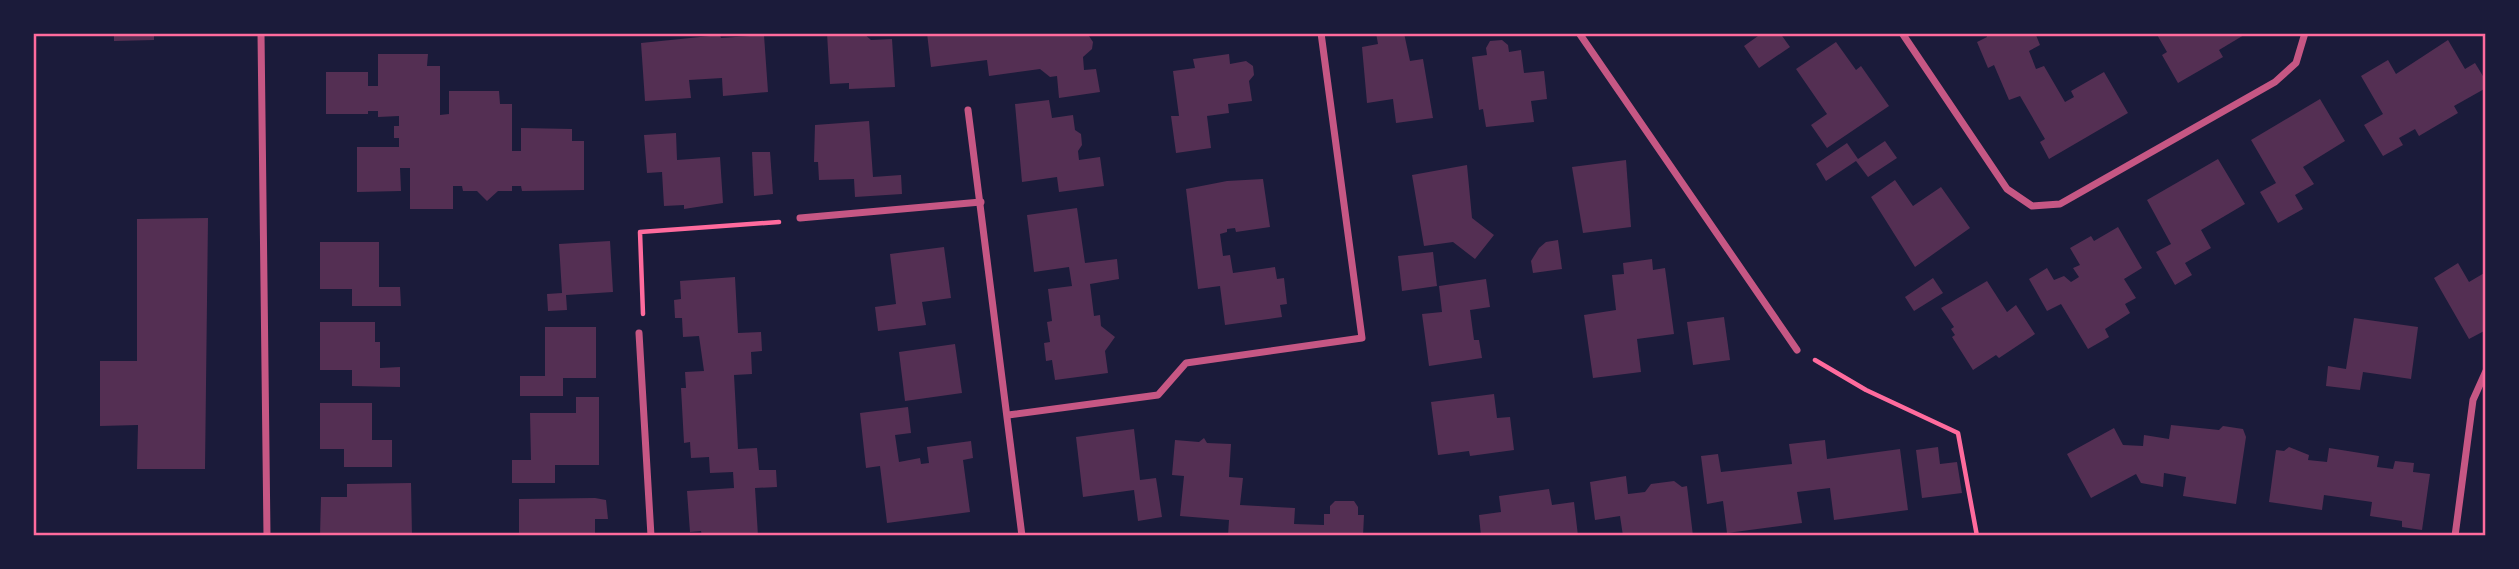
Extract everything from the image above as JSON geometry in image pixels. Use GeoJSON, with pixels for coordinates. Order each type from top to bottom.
{"type":"FeatureCollection","features":[{"type":"Feature","properties":{"kind":"street"},"geometry":{"type":"LineString","coordinates":[[261,33],[267,536]]}},
{"type":"Feature","properties":{"kind":"street"},"geometry":{"type":"LineString","coordinates":[[1008,415],[1158,394],[1186,363],[1362,338],[1321,33]]}},
{"type":"Feature","properties":{"kind":"street"},"geometry":{"type":"LineString","coordinates":[[1579,33],[1797,350]]}},
{"type":"Feature","properties":{"kind":"street"},"geometry":{"type":"LineString","coordinates":[[1902,33],[2007,189],[2032,206],[2060,204],[2275,82],[2296,63],[2305,33]]}},
{"type":"Feature","properties":{"kind":"street"},"geometry":{"type":"LineString","coordinates":[[968,110],[1023,536]]}},
{"type":"Feature","properties":{"kind":"street"},"geometry":{"type":"LineString","coordinates":[[800,218],[981,202]]}},
{"type":"Feature","properties":{"kind":"street"},"geometry":{"type":"LineString","coordinates":[[639,333],[650,536]]}},
{"type":"Feature","properties":{"kind":"street"},"geometry":{"type":"LineString","coordinates":[[2455,536],[2473,400],[2486,370]]}},
{"type":"Feature","properties":{"kind":"path"},"geometry":{"type":"LineString","coordinates":[[639,333],[644,311],[640,232],[771,224],[800,218]]}},
{"type":"Feature","properties":{"kind":"path"},"geometry":{"type":"LineString","coordinates":[[1797,350],[1866,390],[1958,433],[1977,536]]}},
{"type":"Feature","properties":{"kind":"building"},"geometry":{"type":"Polygon","coordinates":[[[114,33],[154,33],[154,40],[114,41],[114,33]]]}},
{"type":"Feature","properties":{"kind":"building"},"geometry":{"type":"Polygon","coordinates":[[[827,33],[863,33],[871,40],[892,39],[895,87],[849,89],[849,83],[830,84],[827,33]]]}},
{"type":"Feature","properties":{"kind":"building"},"geometry":{"type":"Polygon","coordinates":[[[927,33],[1087,33],[1093,42],[1092,49],[1083,57],[1084,70],[1096,69],[1100,92],[1059,98],[1057,76],[1050,77],[1040,69],[989,76],[987,60],[931,67],[927,33]]]}},
{"type":"Feature","properties":{"kind":"building"},"geometry":{"type":"Polygon","coordinates":[[[1376,33],[1404,33],[1410,61],[1423,59],[1433,118],[1396,123],[1393,99],[1367,103],[1362,47],[1378,44],[1376,33]]]}},
{"type":"Feature","properties":{"kind":"building"},"geometry":{"type":"Polygon","coordinates":[[[1756,33],[1780,33],[1790,47],[1759,68],[1744,46],[1758,36],[1756,33]]]}},
{"type":"Feature","properties":{"kind":"building"},"geometry":{"type":"Polygon","coordinates":[[[1986,33],[2040,33],[2036,35],[2040,45],[2029,51],[2036,69],[2044,66],[2065,102],[2074,97],[2071,91],[2104,72],[2128,113],[2049,159],[2040,142],[2045,139],[2020,96],[2009,100],[1994,65],[1988,68],[1977,42],[1987,37],[1986,33]]]}},
{"type":"Feature","properties":{"kind":"building"},"geometry":{"type":"Polygon","coordinates":[[[2156,33],[2244,35],[2219,50],[2223,57],[2178,83],[2162,55],[2167,52],[2156,33]]]}},
{"type":"Feature","properties":{"kind":"building"},"geometry":{"type":"Polygon","coordinates":[[[720,35],[721,38],[764,35],[768,92],[723,96],[722,78],[689,80],[691,98],[645,101],[641,43],[720,35]]]}},
{"type":"Feature","properties":{"kind":"building"},"geometry":{"type":"Polygon","coordinates":[[[1502,40],[1508,45],[1509,52],[1521,50],[1524,73],[1544,71],[1547,99],[1531,101],[1534,122],[1486,127],[1483,109],[1479,110],[1472,57],[1487,55],[1486,48],[1490,41],[1502,40]]]}},
{"type":"Feature","properties":{"kind":"building"},"geometry":{"type":"Polygon","coordinates":[[[2448,40],[2465,69],[2475,63],[2486,81],[2486,88],[2454,106],[2458,113],[2419,136],[2415,129],[2399,138],[2403,145],[2383,156],[2364,125],[2383,114],[2361,76],[2388,60],[2396,74],[2448,40]]]}},
{"type":"Feature","properties":{"kind":"building"},"geometry":{"type":"Polygon","coordinates":[[[1836,42],[1856,70],[1861,66],[1889,106],[1827,148],[1811,125],[1827,114],[1796,69],[1836,42]]]}},
{"type":"Feature","properties":{"kind":"building"},"geometry":{"type":"Polygon","coordinates":[[[378,54],[428,54],[427,66],[440,66],[440,115],[449,114],[449,91],[499,91],[500,104],[512,104],[512,151],[521,151],[521,128],[572,129],[572,141],[584,141],[584,190],[522,191],[521,186],[512,186],[512,191],[498,191],[487,201],[477,191],[463,191],[462,186],[453,186],[453,209],[410,209],[410,168],[400,168],[401,191],[357,192],[357,147],[399,147],[399,138],[394,138],[394,126],[399,126],[399,116],[378,117],[378,111],[368,111],[368,114],[326,114],[326,72],[368,72],[368,86],[378,86],[378,54]]]}},
{"type":"Feature","properties":{"kind":"building"},"geometry":{"type":"Polygon","coordinates":[[[1229,54],[1230,64],[1246,61],[1253,66],[1254,75],[1249,81],[1252,101],[1228,104],[1229,113],[1207,116],[1211,148],[1176,153],[1171,116],[1179,116],[1173,71],[1195,68],[1193,59],[1229,54]]]}},
{"type":"Feature","properties":{"kind":"building"},"geometry":{"type":"Polygon","coordinates":[[[2320,99],[2345,141],[2303,167],[2314,184],[2295,195],[2303,209],[2278,223],[2260,192],[2276,183],[2251,140],[2320,99]]]}},
{"type":"Feature","properties":{"kind":"building"},"geometry":{"type":"Polygon","coordinates":[[[1049,100],[1052,118],[1073,115],[1075,130],[1081,134],[1079,160],[1100,157],[1104,186],[1059,192],[1057,177],[1022,182],[1015,104],[1049,100]]]}},
{"type":"Feature","properties":{"kind":"building"},"geometry":{"type":"Polygon","coordinates":[[[869,121],[873,177],[901,175],[902,194],[855,197],[854,179],[819,180],[818,162],[814,162],[815,125],[869,121]]]}},
{"type":"Feature","properties":{"kind":"building"},"geometry":{"type":"Polygon","coordinates":[[[676,133],[677,160],[720,157],[723,203],[684,209],[684,205],[664,206],[662,172],[647,173],[644,135],[676,133]]]}},
{"type":"Feature","properties":{"kind":"building"},"geometry":{"type":"Polygon","coordinates":[[[1885,141],[1897,158],[1868,177],[1856,161],[1826,181],[1816,164],[1847,143],[1858,159],[1885,141]]]}},
{"type":"Feature","properties":{"kind":"building"},"geometry":{"type":"Polygon","coordinates":[[[752,152],[770,152],[773,194],[754,196],[752,152]]]}},
{"type":"Feature","properties":{"kind":"building"},"geometry":{"type":"Polygon","coordinates":[[[2218,159],[2245,204],[2201,230],[2211,248],[2185,263],[2192,275],[2175,285],[2156,252],[2171,244],[2147,200],[2218,159]]]}},
{"type":"Feature","properties":{"kind":"building"},"geometry":{"type":"Polygon","coordinates":[[[1626,160],[1631,227],[1583,233],[1572,167],[1626,160]]]}},
{"type":"Feature","properties":{"kind":"building"},"geometry":{"type":"Polygon","coordinates":[[[1467,165],[1472,218],[1494,235],[1475,259],[1453,242],[1424,246],[1412,175],[1467,165]]]}},
{"type":"Feature","properties":{"kind":"building"},"geometry":{"type":"Polygon","coordinates":[[[1263,179],[1270,227],[1236,232],[1235,228],[1227,229],[1227,232],[1220,234],[1223,256],[1230,255],[1233,273],[1275,267],[1277,279],[1284,278],[1287,304],[1280,305],[1282,317],[1225,325],[1220,286],[1198,289],[1186,189],[1227,181],[1263,179]]]}},
{"type":"Feature","properties":{"kind":"building"},"geometry":{"type":"Polygon","coordinates":[[[1895,180],[1913,206],[1941,187],[1970,228],[1915,267],[1871,197],[1895,180]]]}},
{"type":"Feature","properties":{"kind":"building"},"geometry":{"type":"Polygon","coordinates":[[[1077,208],[1085,263],[1117,259],[1119,279],[1090,284],[1094,316],[1100,315],[1101,326],[1115,337],[1105,351],[1108,373],[1055,380],[1052,360],[1046,361],[1044,343],[1050,342],[1047,322],[1052,321],[1048,289],[1072,286],[1069,267],[1034,272],[1027,215],[1077,208]]]}},
{"type":"Feature","properties":{"kind":"building"},"geometry":{"type":"Polygon","coordinates":[[[208,218],[205,469],[137,469],[138,425],[100,426],[100,361],[137,361],[137,219],[208,218]]]}},
{"type":"Feature","properties":{"kind":"building"},"geometry":{"type":"Polygon","coordinates":[[[2118,227],[2142,268],[2124,279],[2136,298],[2125,304],[2130,313],[2105,329],[2109,337],[2088,349],[2061,304],[2047,311],[2029,279],[2047,268],[2054,280],[2064,276],[2071,282],[2079,277],[2073,268],[2080,265],[2070,248],[2091,236],[2094,241],[2118,227]]]}},
{"type":"Feature","properties":{"kind":"building"},"geometry":{"type":"Polygon","coordinates":[[[1558,240],[1562,269],[1533,273],[1531,261],[1539,248],[1546,242],[1558,240]]]}},
{"type":"Feature","properties":{"kind":"building"},"geometry":{"type":"Polygon","coordinates":[[[610,241],[613,292],[566,295],[567,310],[548,311],[547,294],[562,293],[559,244],[610,241]]]}},
{"type":"Feature","properties":{"kind":"building"},"geometry":{"type":"Polygon","coordinates":[[[320,242],[379,242],[379,287],[400,287],[401,306],[352,306],[352,289],[320,289],[320,242]]]}},
{"type":"Feature","properties":{"kind":"building"},"geometry":{"type":"Polygon","coordinates":[[[944,247],[951,298],[922,302],[926,325],[878,331],[875,307],[896,304],[890,254],[944,247]]]}},
{"type":"Feature","properties":{"kind":"building"},"geometry":{"type":"Polygon","coordinates":[[[1433,252],[1437,286],[1402,291],[1398,256],[1433,252]]]}},
{"type":"Feature","properties":{"kind":"building"},"geometry":{"type":"Polygon","coordinates":[[[1652,259],[1653,270],[1665,268],[1674,334],[1637,339],[1641,372],[1593,378],[1584,315],[1616,310],[1612,275],[1624,274],[1623,263],[1652,259]]]}},
{"type":"Feature","properties":{"kind":"building"},"geometry":{"type":"Polygon","coordinates":[[[2458,263],[2469,282],[2486,272],[2486,330],[2469,339],[2434,278],[2458,263]]]}},
{"type":"Feature","properties":{"kind":"building"},"geometry":{"type":"Polygon","coordinates":[[[735,277],[738,333],[761,332],[762,351],[751,352],[752,374],[734,375],[738,449],[757,448],[759,470],[776,470],[777,487],[755,488],[758,536],[702,536],[701,531],[690,532],[687,491],[734,488],[733,472],[710,473],[709,457],[691,458],[690,442],[684,443],[681,388],[686,388],[685,372],[704,371],[699,336],[683,337],[682,318],[675,318],[674,300],[681,299],[680,281],[735,277]]]}},
{"type":"Feature","properties":{"kind":"building"},"geometry":{"type":"Polygon","coordinates":[[[1933,278],[1943,293],[1914,311],[1905,297],[1933,278]]]}},
{"type":"Feature","properties":{"kind":"building"},"geometry":{"type":"Polygon","coordinates":[[[1486,279],[1490,307],[1470,310],[1474,340],[1479,340],[1482,358],[1429,366],[1422,314],[1442,312],[1439,286],[1486,279]]]}},
{"type":"Feature","properties":{"kind":"building"},"geometry":{"type":"Polygon","coordinates":[[[1987,281],[2007,312],[2016,305],[2035,334],[1999,358],[1996,355],[1973,370],[1952,337],[1955,335],[1951,329],[1954,327],[1941,308],[1987,281]]]}},
{"type":"Feature","properties":{"kind":"building"},"geometry":{"type":"Polygon","coordinates":[[[1724,317],[1730,360],[1693,365],[1687,322],[1724,317]]]}},
{"type":"Feature","properties":{"kind":"building"},"geometry":{"type":"Polygon","coordinates":[[[2354,318],[2418,327],[2411,379],[2363,372],[2360,390],[2326,386],[2328,366],[2346,369],[2354,318]]]}},
{"type":"Feature","properties":{"kind":"building"},"geometry":{"type":"Polygon","coordinates":[[[320,322],[375,322],[375,342],[380,342],[380,368],[400,367],[400,387],[352,386],[352,370],[320,370],[320,322]]]}},
{"type":"Feature","properties":{"kind":"building"},"geometry":{"type":"Polygon","coordinates":[[[545,327],[596,327],[596,378],[563,378],[563,396],[520,396],[520,376],[545,376],[545,327]]]}},
{"type":"Feature","properties":{"kind":"building"},"geometry":{"type":"Polygon","coordinates":[[[955,344],[962,393],[905,401],[899,352],[955,344]]]}},
{"type":"Feature","properties":{"kind":"building"},"geometry":{"type":"Polygon","coordinates":[[[1494,394],[1497,418],[1510,417],[1514,450],[1470,456],[1469,451],[1438,455],[1431,402],[1494,394]]]}},
{"type":"Feature","properties":{"kind":"building"},"geometry":{"type":"Polygon","coordinates":[[[576,397],[599,397],[599,465],[555,465],[555,483],[512,483],[512,460],[531,460],[530,413],[576,413],[576,397]]]}},
{"type":"Feature","properties":{"kind":"building"},"geometry":{"type":"Polygon","coordinates":[[[320,403],[372,403],[372,440],[392,440],[392,467],[344,467],[344,449],[320,449],[320,403]]]}},
{"type":"Feature","properties":{"kind":"building"},"geometry":{"type":"Polygon","coordinates":[[[908,407],[911,433],[895,435],[899,462],[920,458],[921,464],[929,463],[927,447],[971,441],[973,458],[963,460],[970,512],[887,523],[880,466],[866,468],[860,413],[908,407]]]}},
{"type":"Feature","properties":{"kind":"building"},"geometry":{"type":"Polygon","coordinates":[[[2171,425],[2219,430],[2223,426],[2243,429],[2246,437],[2236,504],[2183,496],[2186,477],[2164,473],[2163,487],[2141,483],[2136,474],[2091,498],[2067,454],[2114,428],[2123,445],[2143,446],[2144,435],[2169,439],[2171,425]]]}},
{"type":"Feature","properties":{"kind":"building"},"geometry":{"type":"Polygon","coordinates":[[[1134,429],[1140,480],[1156,478],[1162,517],[1138,521],[1134,490],[1083,497],[1076,437],[1134,429]]]}},
{"type":"Feature","properties":{"kind":"building"},"geometry":{"type":"Polygon","coordinates":[[[1204,438],[1207,443],[1231,444],[1229,477],[1243,478],[1240,505],[1295,508],[1294,524],[1324,525],[1324,514],[1330,514],[1330,506],[1335,501],[1354,501],[1358,507],[1358,515],[1364,515],[1363,536],[1228,536],[1229,520],[1180,516],[1184,476],[1172,475],[1175,440],[1199,442],[1204,438]]]}},
{"type":"Feature","properties":{"kind":"building"},"geometry":{"type":"Polygon","coordinates":[[[1825,440],[1827,459],[1900,449],[1908,510],[1834,520],[1830,488],[1797,492],[1802,523],[1727,533],[1723,501],[1707,504],[1701,456],[1718,454],[1721,472],[1792,464],[1789,444],[1825,440]]]}},
{"type":"Feature","properties":{"kind":"building"},"geometry":{"type":"Polygon","coordinates":[[[1938,447],[1940,464],[1957,462],[1962,493],[1922,498],[1916,450],[1938,447]]]}},
{"type":"Feature","properties":{"kind":"building"},"geometry":{"type":"Polygon","coordinates":[[[2289,447],[2309,455],[2308,460],[2327,462],[2329,448],[2379,456],[2377,467],[2393,469],[2395,461],[2414,463],[2413,472],[2430,474],[2422,530],[2402,527],[2402,521],[2370,516],[2372,502],[2324,495],[2322,510],[2269,502],[2276,450],[2284,451],[2289,447]]]}},
{"type":"Feature","properties":{"kind":"building"},"geometry":{"type":"Polygon","coordinates":[[[1626,476],[1628,494],[1645,492],[1651,484],[1674,481],[1682,487],[1687,486],[1693,536],[1623,536],[1620,516],[1595,520],[1590,482],[1626,476]]]}},
{"type":"Feature","properties":{"kind":"building"},"geometry":{"type":"Polygon","coordinates":[[[411,483],[412,536],[320,536],[321,497],[347,497],[347,484],[411,483]]]}},
{"type":"Feature","properties":{"kind":"building"},"geometry":{"type":"Polygon","coordinates":[[[1549,489],[1552,505],[1574,502],[1578,536],[1481,536],[1479,515],[1501,512],[1499,496],[1549,489]]]}},
{"type":"Feature","properties":{"kind":"building"},"geometry":{"type":"Polygon","coordinates":[[[519,499],[606,500],[608,519],[595,519],[595,536],[519,536],[519,499]]]}}]}
